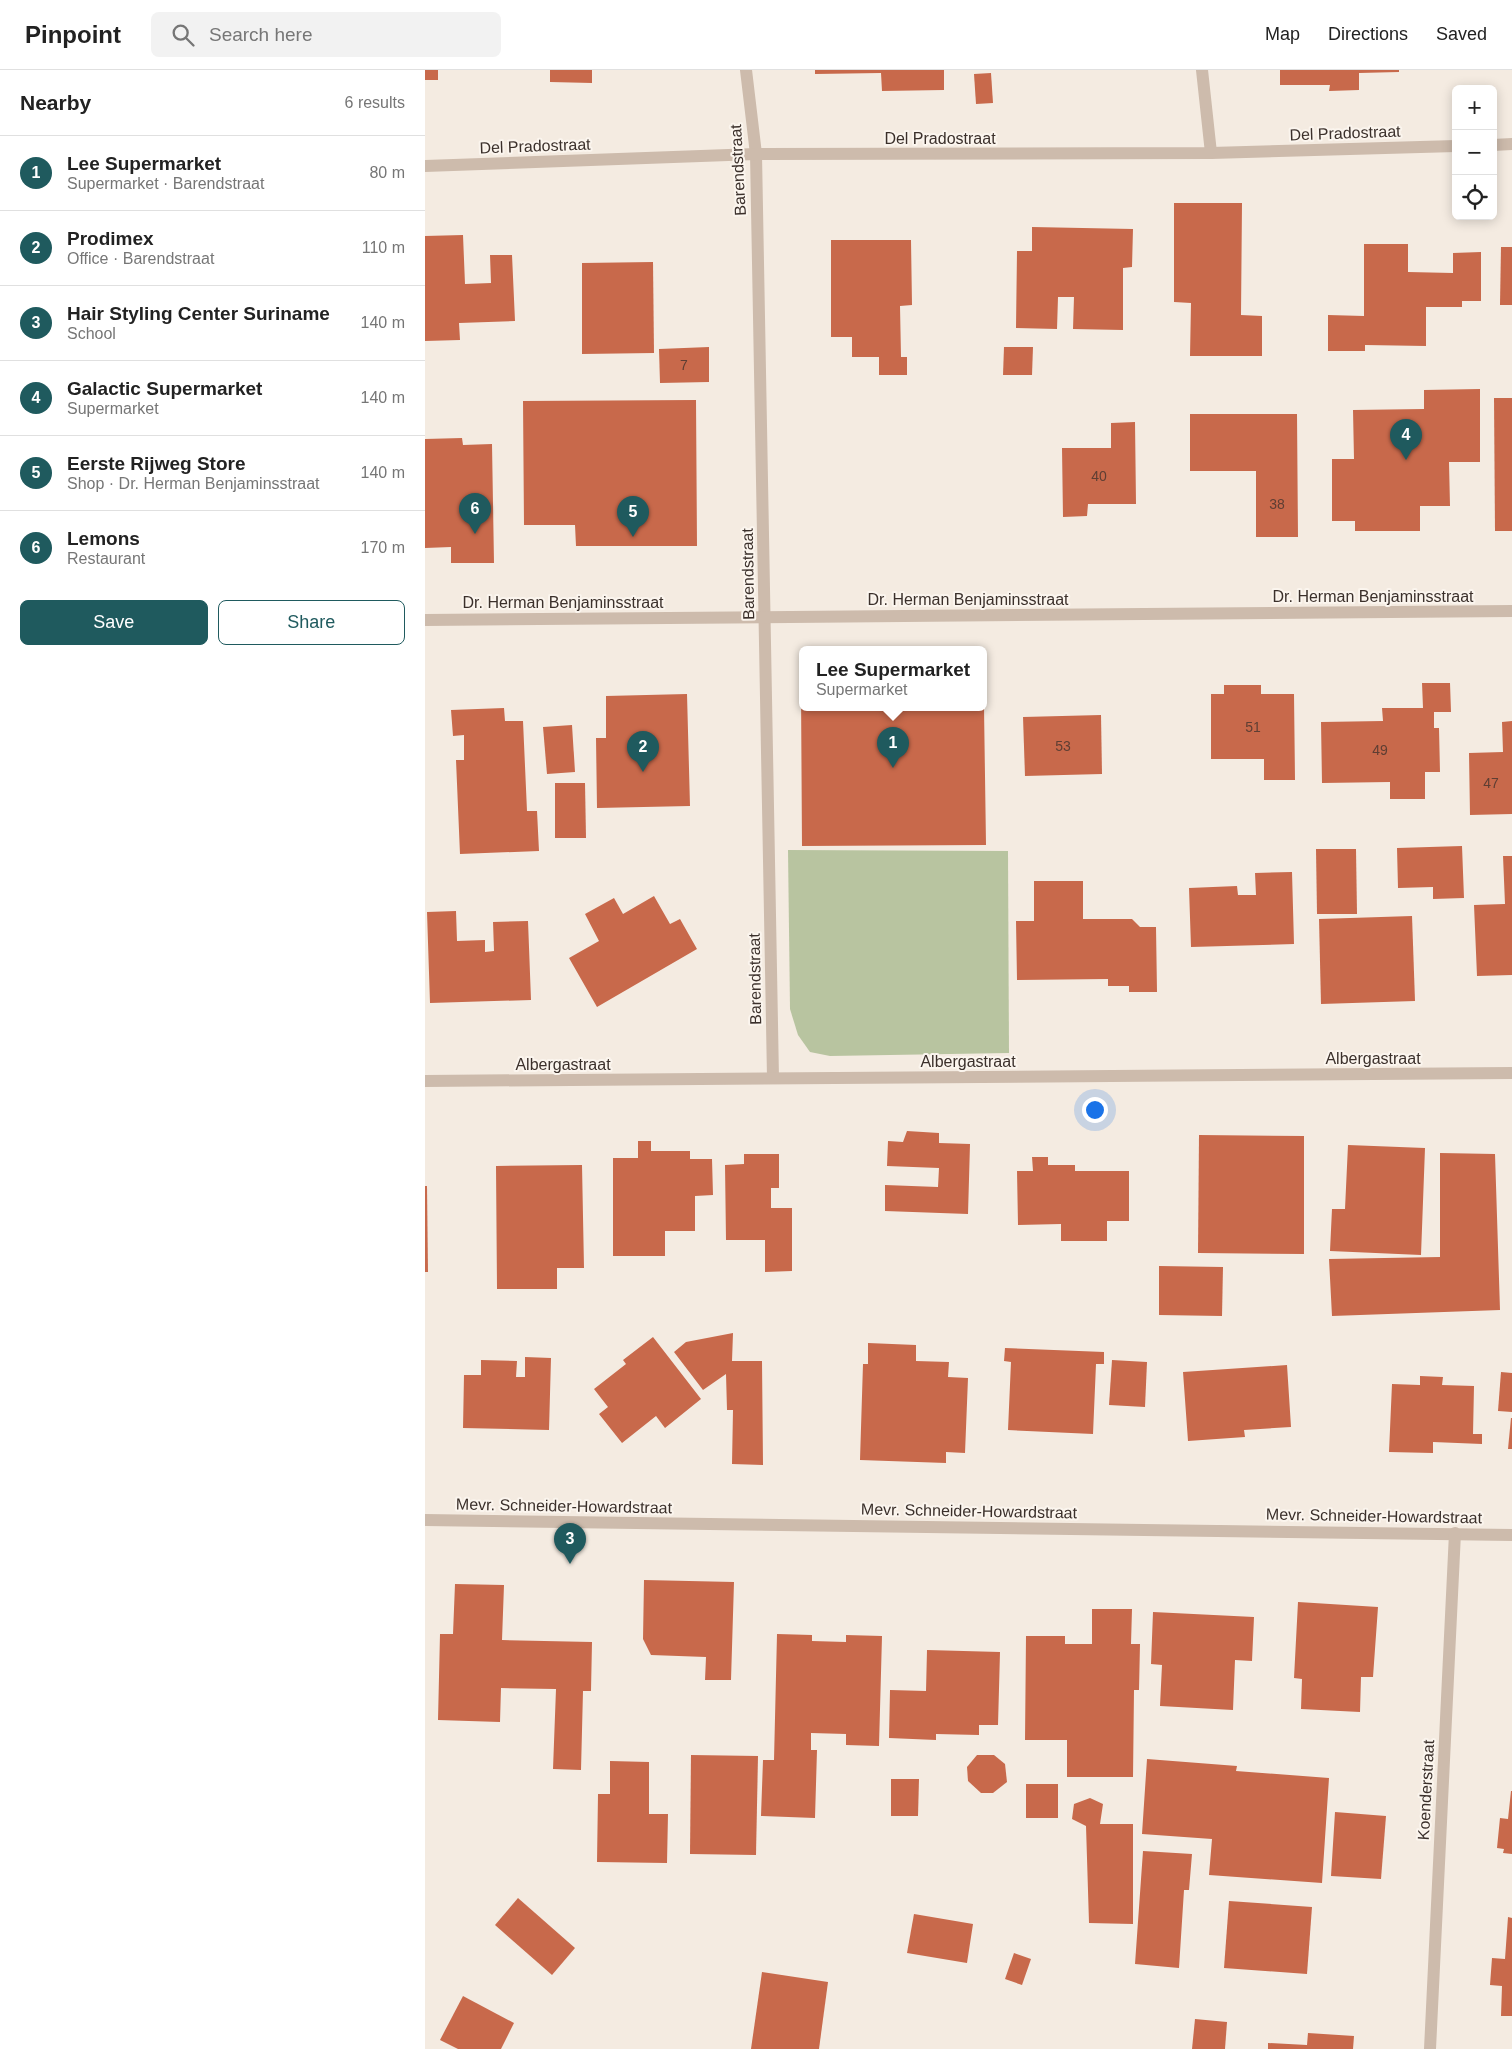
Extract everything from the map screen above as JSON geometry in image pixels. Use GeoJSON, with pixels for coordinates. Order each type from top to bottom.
{"type":"FeatureCollection","features":[{"type":"Feature","properties":{"kind":"street","name":"Barendstraat"},"geometry":{"type":"LineString","coordinates":[[746,70],[756,154],[773,1078]]}},
{"type":"Feature","properties":{"kind":"street"},"geometry":{"type":"LineString","coordinates":[[1202,70],[1211,153]]}},
{"type":"Feature","properties":{"kind":"street"},"geometry":{"type":"LineString","coordinates":[[1497,145],[1512,144]]}},
{"type":"Feature","properties":{"kind":"street","name":"Del Pradostraat"},"geometry":{"type":"LineString","coordinates":[[425,166],[756,154],[1211,153],[1452,146]]}},
{"type":"Feature","properties":{"kind":"street","name":"Dr. Herman Benjaminsstraat"},"geometry":{"type":"LineString","coordinates":[[425,620],[1512,611]]}},
{"type":"Feature","properties":{"kind":"street","name":"Albergastraat"},"geometry":{"type":"LineString","coordinates":[[425,1081],[1512,1073]]}},
{"type":"Feature","properties":{"kind":"street","name":"Mevr. Schneider-Howardstraat"},"geometry":{"type":"LineString","coordinates":[[425,1520],[1455,1532],[1512,1535]]}},
{"type":"Feature","properties":{"kind":"street","name":"Koenderstraat"},"geometry":{"type":"LineString","coordinates":[[1430,2049],[1455,1532]]}},
{"type":"Feature","properties":{"kind":"green space"},"geometry":{"type":"Polygon","coordinates":[[[788,850],[1008,851],[1009,1053],[830,1056],[810,1052],[798,1035],[790,1009],[788,850]]]}},
{"type":"Feature","properties":{"kind":"building"},"geometry":{"type":"Polygon","coordinates":[[[425,70],[438,70],[438,80],[425,80],[425,70]]]}},
{"type":"Feature","properties":{"kind":"building"},"geometry":{"type":"Polygon","coordinates":[[[550,70],[592,70],[592,83],[550,82],[550,70]]]}},
{"type":"Feature","properties":{"kind":"building"},"geometry":{"type":"Polygon","coordinates":[[[815,70],[944,70],[944,90],[882,91],[881,73],[815,74],[815,70]]]}},
{"type":"Feature","properties":{"kind":"building"},"geometry":{"type":"Polygon","coordinates":[[[1280,70],[1399,70],[1399,72],[1359,73],[1359,90],[1329,91],[1330,85],[1280,85],[1280,70]]]}},
{"type":"Feature","properties":{"kind":"building"},"geometry":{"type":"Polygon","coordinates":[[[991,73],[993,103],[976,104],[974,74],[991,73]]]}},
{"type":"Feature","properties":{"kind":"building"},"geometry":{"type":"Polygon","coordinates":[[[1174,203],[1242,203],[1241,315],[1262,316],[1262,356],[1190,356],[1191,303],[1174,302],[1174,203]]]}},
{"type":"Feature","properties":{"kind":"building"},"geometry":{"type":"Polygon","coordinates":[[[1032,227],[1133,229],[1132,267],[1123,268],[1123,330],[1073,329],[1074,297],[1058,297],[1057,329],[1016,328],[1017,251],[1032,251],[1032,227]]]}},
{"type":"Feature","properties":{"kind":"building"},"geometry":{"type":"Polygon","coordinates":[[[463,235],[465,284],[491,283],[490,255],[512,255],[515,321],[459,323],[460,340],[425,341],[425,236],[463,235]]]}},
{"type":"Feature","properties":{"kind":"building"},"geometry":{"type":"Polygon","coordinates":[[[831,240],[911,240],[912,305],[900,306],[901,357],[907,357],[907,375],[879,375],[879,357],[852,357],[852,337],[831,337],[831,240]]]}},
{"type":"Feature","properties":{"kind":"building"},"geometry":{"type":"Polygon","coordinates":[[[1364,244],[1408,244],[1408,272],[1453,273],[1453,253],[1481,252],[1481,301],[1462,301],[1462,307],[1426,307],[1426,346],[1365,345],[1365,351],[1328,351],[1328,315],[1364,316],[1364,244]]]}},
{"type":"Feature","properties":{"kind":"building"},"geometry":{"type":"Polygon","coordinates":[[[1501,247],[1512,247],[1512,305],[1500,305],[1501,247]]]}},
{"type":"Feature","properties":{"kind":"building"},"geometry":{"type":"Polygon","coordinates":[[[653,262],[654,353],[582,354],[582,263],[653,262]]]}},
{"type":"Feature","properties":{"kind":"building"},"geometry":{"type":"Polygon","coordinates":[[[709,347],[709,382],[660,383],[659,349],[709,347]]]}},
{"type":"Feature","properties":{"kind":"building"},"geometry":{"type":"Polygon","coordinates":[[[1004,347],[1033,347],[1032,375],[1003,375],[1004,347]]]}},
{"type":"Feature","properties":{"kind":"building"},"geometry":{"type":"Polygon","coordinates":[[[1480,389],[1480,462],[1449,462],[1450,506],[1420,506],[1420,531],[1355,531],[1355,521],[1332,521],[1332,459],[1354,459],[1353,410],[1424,409],[1424,390],[1480,389]]]}},
{"type":"Feature","properties":{"kind":"building"},"geometry":{"type":"Polygon","coordinates":[[[1494,398],[1512,398],[1512,531],[1495,531],[1494,398]]]}},
{"type":"Feature","properties":{"kind":"building"},"geometry":{"type":"Polygon","coordinates":[[[696,400],[697,546],[576,546],[575,525],[524,525],[523,401],[696,400]]]}},
{"type":"Feature","properties":{"kind":"building"},"geometry":{"type":"Polygon","coordinates":[[[1190,414],[1297,414],[1298,537],[1256,537],[1256,471],[1190,471],[1190,414]]]}},
{"type":"Feature","properties":{"kind":"building"},"geometry":{"type":"Polygon","coordinates":[[[1135,422],[1136,504],[1088,504],[1087,516],[1063,517],[1062,448],[1111,448],[1111,423],[1135,422]]]}},
{"type":"Feature","properties":{"kind":"building"},"geometry":{"type":"Polygon","coordinates":[[[462,438],[463,445],[492,444],[494,563],[451,563],[451,547],[425,548],[425,439],[462,438]]]}},
{"type":"Feature","properties":{"kind":"building"},"geometry":{"type":"Polygon","coordinates":[[[1422,683],[1450,683],[1451,712],[1434,712],[1434,728],[1439,728],[1440,772],[1425,772],[1425,799],[1390,799],[1390,782],[1322,783],[1321,722],[1383,721],[1382,708],[1423,708],[1422,683]]]}},
{"type":"Feature","properties":{"kind":"building"},"geometry":{"type":"Polygon","coordinates":[[[1224,685],[1261,685],[1261,694],[1294,694],[1295,780],[1264,780],[1264,759],[1211,759],[1211,694],[1224,694],[1224,685]]]}},
{"type":"Feature","properties":{"kind":"building"},"geometry":{"type":"Polygon","coordinates":[[[687,694],[690,806],[597,808],[596,738],[606,738],[606,696],[687,694]]]}},
{"type":"Feature","properties":{"kind":"building"},"geometry":{"type":"Polygon","coordinates":[[[504,708],[505,721],[523,721],[527,811],[537,811],[539,851],[460,854],[456,760],[464,760],[464,735],[453,736],[451,710],[504,708]]]}},
{"type":"Feature","properties":{"kind":"building"},"geometry":{"type":"Polygon","coordinates":[[[801,711],[984,711],[986,845],[802,846],[801,711]]]}},
{"type":"Feature","properties":{"kind":"building"},"geometry":{"type":"Polygon","coordinates":[[[1101,715],[1102,774],[1025,776],[1023,717],[1101,715]]]}},
{"type":"Feature","properties":{"kind":"building"},"geometry":{"type":"Polygon","coordinates":[[[1512,721],[1512,814],[1470,815],[1469,753],[1503,752],[1502,722],[1512,721]]]}},
{"type":"Feature","properties":{"kind":"building"},"geometry":{"type":"Polygon","coordinates":[[[572,725],[575,772],[547,774],[543,727],[572,725]]]}},
{"type":"Feature","properties":{"kind":"building"},"geometry":{"type":"Polygon","coordinates":[[[555,783],[585,783],[586,838],[555,838],[555,783]]]}},
{"type":"Feature","properties":{"kind":"building"},"geometry":{"type":"Polygon","coordinates":[[[1462,846],[1464,898],[1433,899],[1433,887],[1398,888],[1397,848],[1462,846]]]}},
{"type":"Feature","properties":{"kind":"building"},"geometry":{"type":"Polygon","coordinates":[[[1316,849],[1356,849],[1357,914],[1317,914],[1316,849]]]}},
{"type":"Feature","properties":{"kind":"building"},"geometry":{"type":"Polygon","coordinates":[[[1503,856],[1512,856],[1512,975],[1477,976],[1474,905],[1505,904],[1503,856]]]}},
{"type":"Feature","properties":{"kind":"building"},"geometry":{"type":"Polygon","coordinates":[[[1292,872],[1294,944],[1191,947],[1189,888],[1237,886],[1238,895],[1256,895],[1255,873],[1292,872]]]}},
{"type":"Feature","properties":{"kind":"building"},"geometry":{"type":"Polygon","coordinates":[[[1034,881],[1083,881],[1083,919],[1132,919],[1140,927],[1156,927],[1157,992],[1129,992],[1129,986],[1108,986],[1108,979],[1017,980],[1016,921],[1034,921],[1034,881]]]}},
{"type":"Feature","properties":{"kind":"building"},"geometry":{"type":"Polygon","coordinates":[[[654,896],[670,924],[680,919],[697,949],[597,1007],[569,958],[599,941],[585,914],[614,898],[623,914],[654,896]]]}},
{"type":"Feature","properties":{"kind":"building"},"geometry":{"type":"Polygon","coordinates":[[[456,911],[457,941],[485,940],[485,952],[494,951],[493,922],[528,921],[531,1000],[430,1003],[427,912],[456,911]]]}},
{"type":"Feature","properties":{"kind":"building"},"geometry":{"type":"Polygon","coordinates":[[[1412,916],[1415,1001],[1321,1004],[1319,919],[1412,916]]]}},
{"type":"Feature","properties":{"kind":"building"},"geometry":{"type":"Polygon","coordinates":[[[907,1131],[939,1133],[939,1143],[970,1144],[968,1214],[885,1211],[885,1185],[938,1187],[939,1168],[887,1166],[888,1141],[903,1142],[907,1131]]]}},
{"type":"Feature","properties":{"kind":"building"},"geometry":{"type":"Polygon","coordinates":[[[1199,1135],[1304,1136],[1304,1254],[1198,1253],[1199,1135]]]}},
{"type":"Feature","properties":{"kind":"building"},"geometry":{"type":"Polygon","coordinates":[[[638,1141],[651,1141],[651,1151],[690,1151],[690,1159],[712,1159],[713,1195],[695,1196],[695,1231],[665,1231],[665,1256],[613,1256],[613,1158],[638,1158],[638,1141]]]}},
{"type":"Feature","properties":{"kind":"building"},"geometry":{"type":"Polygon","coordinates":[[[1348,1145],[1425,1148],[1421,1255],[1330,1251],[1332,1209],[1345,1209],[1348,1145]]]}},
{"type":"Feature","properties":{"kind":"building"},"geometry":{"type":"Polygon","coordinates":[[[1440,1153],[1495,1154],[1500,1310],[1332,1316],[1329,1259],[1440,1257],[1440,1153]]]}},
{"type":"Feature","properties":{"kind":"building"},"geometry":{"type":"Polygon","coordinates":[[[744,1154],[779,1154],[779,1188],[771,1188],[771,1208],[792,1208],[792,1271],[765,1272],[765,1240],[726,1240],[725,1165],[744,1164],[744,1154]]]}},
{"type":"Feature","properties":{"kind":"building"},"geometry":{"type":"Polygon","coordinates":[[[1032,1157],[1048,1157],[1048,1165],[1075,1165],[1075,1171],[1129,1171],[1129,1221],[1107,1221],[1107,1241],[1061,1241],[1061,1224],[1018,1225],[1017,1171],[1033,1171],[1032,1157]]]}},
{"type":"Feature","properties":{"kind":"building"},"geometry":{"type":"Polygon","coordinates":[[[582,1165],[584,1268],[557,1268],[557,1289],[497,1289],[496,1166],[582,1165]]]}},
{"type":"Feature","properties":{"kind":"building"},"geometry":{"type":"Polygon","coordinates":[[[425,1186],[427,1186],[428,1272],[425,1272],[425,1186]]]}},
{"type":"Feature","properties":{"kind":"building"},"geometry":{"type":"Polygon","coordinates":[[[1159,1266],[1223,1267],[1222,1316],[1159,1315],[1159,1266]]]}},
{"type":"Feature","properties":{"kind":"building"},"geometry":{"type":"Polygon","coordinates":[[[733,1333],[732,1361],[762,1361],[763,1465],[732,1464],[733,1410],[727,1410],[726,1374],[703,1390],[674,1352],[686,1342],[733,1333]]]}},
{"type":"Feature","properties":{"kind":"building"},"geometry":{"type":"Polygon","coordinates":[[[653,1337],[701,1399],[665,1428],[656,1416],[622,1443],[599,1414],[608,1407],[594,1389],[626,1364],[623,1360],[653,1337]]]}},
{"type":"Feature","properties":{"kind":"building"},"geometry":{"type":"Polygon","coordinates":[[[868,1343],[916,1345],[916,1361],[949,1362],[948,1377],[968,1378],[965,1453],[946,1452],[946,1463],[860,1460],[863,1364],[868,1364],[868,1343]]]}},
{"type":"Feature","properties":{"kind":"building"},"geometry":{"type":"Polygon","coordinates":[[[1005,1348],[1104,1352],[1104,1364],[1096,1364],[1093,1434],[1008,1430],[1011,1362],[1004,1361],[1005,1348]]]}},
{"type":"Feature","properties":{"kind":"building"},"geometry":{"type":"Polygon","coordinates":[[[525,1357],[551,1358],[549,1430],[463,1428],[464,1375],[481,1375],[481,1360],[517,1361],[516,1377],[525,1377],[525,1357]]]}},
{"type":"Feature","properties":{"kind":"building"},"geometry":{"type":"Polygon","coordinates":[[[1112,1360],[1147,1362],[1145,1407],[1109,1405],[1112,1360]]]}},
{"type":"Feature","properties":{"kind":"building"},"geometry":{"type":"Polygon","coordinates":[[[1287,1365],[1291,1427],[1244,1430],[1245,1437],[1188,1441],[1183,1372],[1287,1365]]]}},
{"type":"Feature","properties":{"kind":"building"},"geometry":{"type":"Polygon","coordinates":[[[1501,1372],[1512,1373],[1512,1412],[1498,1411],[1501,1372]]]}},
{"type":"Feature","properties":{"kind":"building"},"geometry":{"type":"Polygon","coordinates":[[[1420,1376],[1443,1377],[1442,1385],[1474,1386],[1473,1434],[1482,1434],[1482,1444],[1433,1442],[1433,1453],[1389,1452],[1392,1384],[1420,1385],[1420,1376]]]}},
{"type":"Feature","properties":{"kind":"building"},"geometry":{"type":"Polygon","coordinates":[[[1511,1418],[1512,1449],[1508,1449],[1511,1418]]]}},
{"type":"Feature","properties":{"kind":"building"},"geometry":{"type":"Polygon","coordinates":[[[644,1580],[734,1582],[731,1680],[705,1680],[706,1657],[651,1655],[643,1639],[644,1580]]]}},
{"type":"Feature","properties":{"kind":"building"},"geometry":{"type":"Polygon","coordinates":[[[455,1584],[504,1585],[502,1640],[592,1642],[591,1691],[583,1691],[581,1770],[553,1769],[556,1689],[501,1688],[500,1722],[438,1720],[440,1634],[453,1634],[455,1584]]]}},
{"type":"Feature","properties":{"kind":"building"},"geometry":{"type":"Polygon","coordinates":[[[1298,1602],[1378,1607],[1373,1677],[1361,1677],[1360,1712],[1301,1709],[1302,1679],[1294,1678],[1298,1602]]]}},
{"type":"Feature","properties":{"kind":"building"},"geometry":{"type":"Polygon","coordinates":[[[1092,1609],[1132,1609],[1131,1644],[1140,1644],[1139,1690],[1134,1690],[1133,1777],[1067,1777],[1067,1740],[1025,1740],[1026,1636],[1065,1636],[1065,1644],[1092,1644],[1092,1609]]]}},
{"type":"Feature","properties":{"kind":"building"},"geometry":{"type":"Polygon","coordinates":[[[1153,1612],[1254,1617],[1252,1661],[1235,1660],[1233,1710],[1160,1706],[1162,1665],[1151,1664],[1153,1612]]]}},
{"type":"Feature","properties":{"kind":"building"},"geometry":{"type":"Polygon","coordinates":[[[777,1634],[812,1635],[812,1641],[846,1642],[846,1635],[882,1636],[879,1746],[846,1745],[846,1734],[811,1733],[811,1750],[817,1750],[815,1818],[761,1816],[763,1760],[774,1760],[777,1634]]]}},
{"type":"Feature","properties":{"kind":"building"},"geometry":{"type":"Polygon","coordinates":[[[927,1650],[1000,1652],[998,1725],[979,1725],[979,1735],[936,1734],[936,1740],[889,1738],[890,1690],[926,1691],[927,1650]]]}},
{"type":"Feature","properties":{"kind":"building"},"geometry":{"type":"Polygon","coordinates":[[[691,1755],[758,1756],[756,1855],[690,1854],[691,1755]]]}},
{"type":"Feature","properties":{"kind":"building"},"geometry":{"type":"Polygon","coordinates":[[[977,1755],[994,1755],[1005,1764],[1007,1782],[993,1793],[981,1793],[968,1781],[967,1767],[977,1755]]]}},
{"type":"Feature","properties":{"kind":"building"},"geometry":{"type":"Polygon","coordinates":[[[1147,1759],[1237,1766],[1236,1771],[1329,1778],[1322,1883],[1209,1875],[1212,1839],[1142,1834],[1147,1759]]]}},
{"type":"Feature","properties":{"kind":"building"},"geometry":{"type":"Polygon","coordinates":[[[610,1761],[649,1762],[649,1814],[668,1814],[667,1863],[597,1862],[598,1794],[610,1794],[610,1761]]]}},
{"type":"Feature","properties":{"kind":"building"},"geometry":{"type":"Polygon","coordinates":[[[891,1779],[919,1779],[918,1816],[891,1816],[891,1779]]]}},
{"type":"Feature","properties":{"kind":"building"},"geometry":{"type":"Polygon","coordinates":[[[1026,1784],[1058,1784],[1058,1818],[1026,1818],[1026,1784]]]}},
{"type":"Feature","properties":{"kind":"building"},"geometry":{"type":"Polygon","coordinates":[[[1511,1791],[1512,1854],[1503,1853],[1504,1849],[1497,1848],[1500,1818],[1508,1819],[1511,1791]]]}},
{"type":"Feature","properties":{"kind":"building"},"geometry":{"type":"Polygon","coordinates":[[[1090,1798],[1103,1804],[1100,1824],[1133,1824],[1133,1924],[1089,1923],[1086,1826],[1072,1819],[1074,1804],[1090,1798]]]}},
{"type":"Feature","properties":{"kind":"building"},"geometry":{"type":"Polygon","coordinates":[[[1335,1812],[1386,1816],[1381,1879],[1331,1876],[1335,1812]]]}},
{"type":"Feature","properties":{"kind":"building"},"geometry":{"type":"Polygon","coordinates":[[[1143,1851],[1192,1854],[1189,1890],[1184,1890],[1179,1968],[1135,1964],[1143,1851]]]}},
{"type":"Feature","properties":{"kind":"building"},"geometry":{"type":"Polygon","coordinates":[[[518,1898],[575,1948],[552,1975],[495,1925],[518,1898]]]}},
{"type":"Feature","properties":{"kind":"building"},"geometry":{"type":"Polygon","coordinates":[[[1229,1901],[1312,1907],[1307,1974],[1224,1968],[1229,1901]]]}},
{"type":"Feature","properties":{"kind":"building"},"geometry":{"type":"Polygon","coordinates":[[[914,1914],[973,1924],[967,1963],[907,1953],[914,1914]]]}},
{"type":"Feature","properties":{"kind":"building"},"geometry":{"type":"Polygon","coordinates":[[[1508,1917],[1512,1918],[1512,2016],[1501,2016],[1502,1986],[1490,1985],[1492,1958],[1505,1959],[1508,1917]]]}},
{"type":"Feature","properties":{"kind":"building"},"geometry":{"type":"Polygon","coordinates":[[[1014,1953],[1031,1959],[1022,1985],[1005,1979],[1014,1953]]]}},
{"type":"Feature","properties":{"kind":"building"},"geometry":{"type":"Polygon","coordinates":[[[762,1972],[828,1982],[819,2049],[751,2049],[762,1972]]]}},
{"type":"Feature","properties":{"kind":"building"},"geometry":{"type":"Polygon","coordinates":[[[463,1996],[514,2023],[501,2049],[458,2049],[440,2040],[463,1996]]]}},
{"type":"Feature","properties":{"kind":"building"},"geometry":{"type":"Polygon","coordinates":[[[1195,2019],[1227,2022],[1225,2049],[1192,2049],[1195,2019]]]}},
{"type":"Feature","properties":{"kind":"building"},"geometry":{"type":"Polygon","coordinates":[[[1308,2033],[1354,2036],[1353,2049],[1268,2049],[1268,2043],[1307,2045],[1308,2033]]]}},
{"type":"Feature","properties":{"kind":"place","name":"Galactic Supermarket"},"geometry":{"type":"Point","coordinates":[1406,460]}},
{"type":"Feature","properties":{"kind":"place","name":"Lemons"},"geometry":{"type":"Point","coordinates":[475,534]}},
{"type":"Feature","properties":{"kind":"place","name":"Eerste Rijweg Store"},"geometry":{"type":"Point","coordinates":[633,537]}},
{"type":"Feature","properties":{"kind":"place","name":"Lee Supermarket"},"geometry":{"type":"Point","coordinates":[893,768]}},
{"type":"Feature","properties":{"kind":"place","name":"Prodimex"},"geometry":{"type":"Point","coordinates":[643,772]}},
{"type":"Feature","properties":{"kind":"place","name":"Hair Styling Center Suriname"},"geometry":{"type":"Point","coordinates":[570,1564]}}]}
